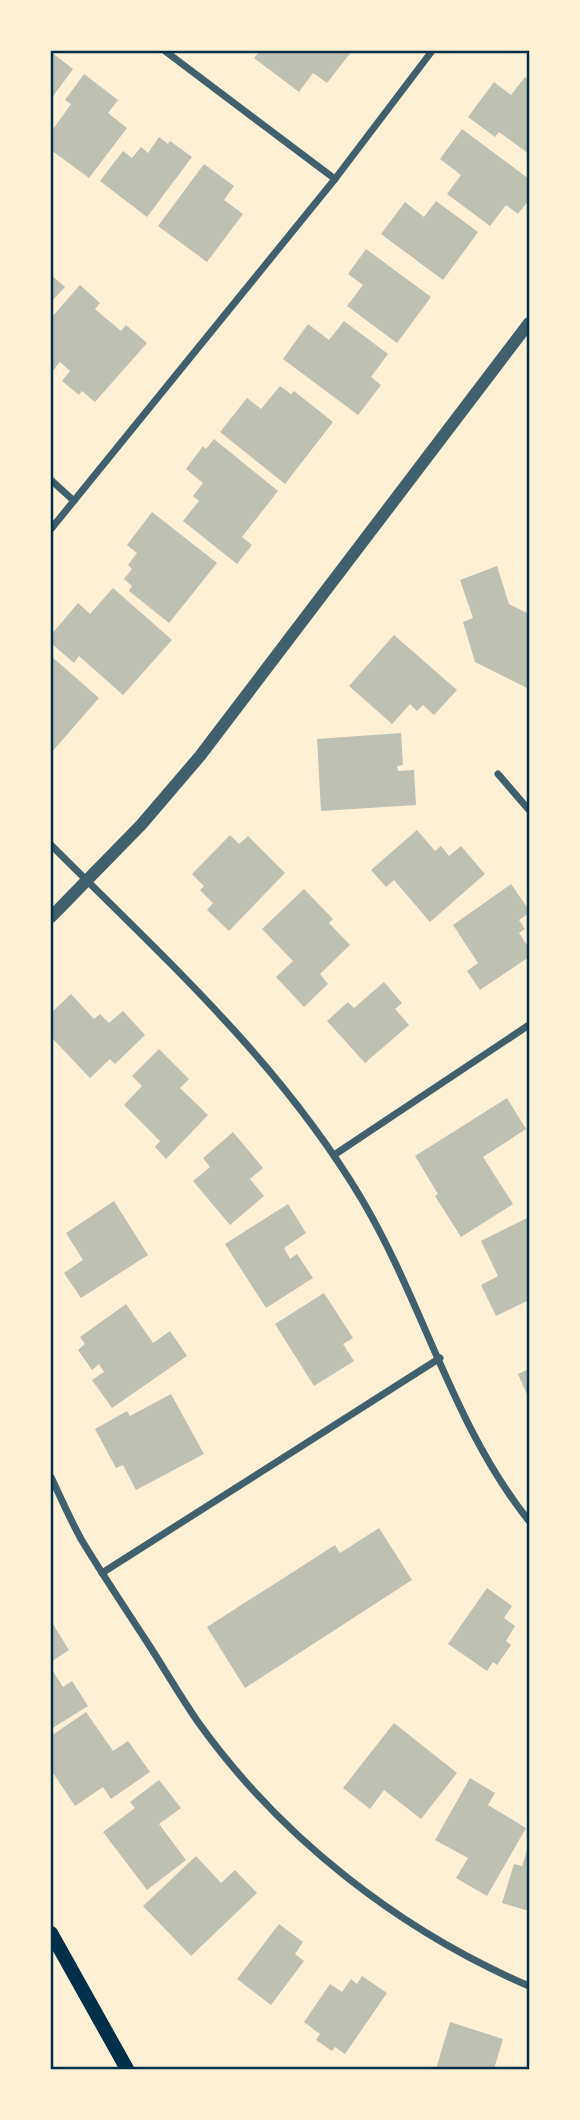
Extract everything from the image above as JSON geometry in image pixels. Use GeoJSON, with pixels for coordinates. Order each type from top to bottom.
{"type":"FeatureCollection","features":[{"type":"Feature","properties":{"kind":"main road"},"geometry":{"type":"LineString","coordinates":[[51,1933],[127,2069]]}},
{"type":"Feature","properties":{"kind":"street"},"geometry":{"type":"LineString","coordinates":[[165,51],[335,179]]}},
{"type":"Feature","properties":{"kind":"street"},"geometry":{"type":"LineString","coordinates":[[51,528],[335,179],[432,51]]}},
{"type":"Feature","properties":{"kind":"street"},"geometry":{"type":"LineString","coordinates":[[51,917],[141,825],[200,756],[529,323]]}},
{"type":"Feature","properties":{"kind":"street"},"geometry":{"type":"LineString","coordinates":[[51,480],[74,500]]}},
{"type":"Feature","properties":{"kind":"street"},"geometry":{"type":"LineString","coordinates":[[499,774],[529,810]]}},
{"type":"Feature","properties":{"kind":"street"},"geometry":{"type":"LineString","coordinates":[[51,845],[223,1015],[281,1082],[334,1154],[396,1262],[481,1450],[506,1492],[529,1521]]}},
{"type":"Feature","properties":{"kind":"street"},"geometry":{"type":"LineString","coordinates":[[334,1154],[529,1025]]}},
{"type":"Feature","properties":{"kind":"street"},"geometry":{"type":"LineString","coordinates":[[102,1573],[440,1359]]}},
{"type":"Feature","properties":{"kind":"street"},"geometry":{"type":"LineString","coordinates":[[51,1477],[80,1537],[199,1722],[242,1776],[288,1826],[350,1881],[406,1921],[465,1956],[529,1986]]}},
{"type":"Feature","properties":{"kind":"building"},"geometry":{"type":"Polygon","coordinates":[[[260,51],[352,51],[327,83],[313,73],[299,92],[254,58],[260,51]]]}},
{"type":"Feature","properties":{"kind":"building"},"geometry":{"type":"Polygon","coordinates":[[[51,52],[73,69],[51,99],[51,52]]]}},
{"type":"Feature","properties":{"kind":"building"},"geometry":{"type":"Polygon","coordinates":[[[84,74],[118,100],[108,113],[127,128],[89,178],[51,150],[51,132],[71,104],[65,100],[84,74]]]}},
{"type":"Feature","properties":{"kind":"building"},"geometry":{"type":"Polygon","coordinates":[[[525,77],[529,81],[529,154],[499,132],[495,137],[468,117],[494,82],[511,95],[525,77]]]}},
{"type":"Feature","properties":{"kind":"building"},"geometry":{"type":"Polygon","coordinates":[[[462,129],[529,179],[529,200],[518,214],[506,205],[490,226],[447,194],[461,175],[440,159],[462,129]]]}},
{"type":"Feature","properties":{"kind":"building"},"geometry":{"type":"Polygon","coordinates":[[[159,137],[168,144],[170,141],[192,157],[147,217],[100,181],[123,151],[132,158],[141,147],[148,153],[159,137]]]}},
{"type":"Feature","properties":{"kind":"building"},"geometry":{"type":"Polygon","coordinates":[[[204,164],[234,186],[224,200],[243,214],[207,262],[158,226],[204,164]]]}},
{"type":"Feature","properties":{"kind":"building"},"geometry":{"type":"Polygon","coordinates":[[[436,201],[478,232],[443,280],[381,234],[405,202],[424,217],[436,201]]]}},
{"type":"Feature","properties":{"kind":"building"},"geometry":{"type":"Polygon","coordinates":[[[366,249],[431,297],[397,343],[347,306],[363,285],[348,274],[366,249]]]}},
{"type":"Feature","properties":{"kind":"building"},"geometry":{"type":"Polygon","coordinates":[[[51,275],[65,287],[51,302],[51,275]]]}},
{"type":"Feature","properties":{"kind":"building"},"geometry":{"type":"Polygon","coordinates":[[[80,285],[100,303],[95,309],[121,331],[126,325],[147,343],[95,402],[82,391],[79,395],[62,381],[70,371],[60,362],[51,373],[51,318],[80,285]]]}},
{"type":"Feature","properties":{"kind":"building"},"geometry":{"type":"Polygon","coordinates":[[[344,321],[388,354],[371,377],[381,385],[358,415],[283,359],[308,324],[329,340],[344,321]]]}},
{"type":"Feature","properties":{"kind":"building"},"geometry":{"type":"Polygon","coordinates":[[[280,386],[291,394],[294,391],[333,422],[285,484],[220,432],[247,398],[261,409],[280,386]]]}},
{"type":"Feature","properties":{"kind":"building"},"geometry":{"type":"Polygon","coordinates":[[[214,439],[278,491],[242,537],[252,545],[237,564],[183,521],[199,501],[193,496],[203,483],[186,469],[203,446],[206,449],[214,439]]]}},
{"type":"Feature","properties":{"kind":"building"},"geometry":{"type":"Polygon","coordinates":[[[152,512],[217,563],[169,623],[129,591],[132,586],[124,579],[132,569],[128,565],[137,553],[127,545],[152,512]]]}},
{"type":"Feature","properties":{"kind":"building"},"geometry":{"type":"Polygon","coordinates":[[[497,566],[509,604],[529,614],[529,689],[475,662],[463,622],[473,618],[460,580],[497,566]]]}},
{"type":"Feature","properties":{"kind":"building"},"geometry":{"type":"Polygon","coordinates":[[[113,588],[172,640],[123,695],[79,656],[74,663],[51,643],[51,635],[78,603],[90,614],[113,588]]]}},
{"type":"Feature","properties":{"kind":"building"},"geometry":{"type":"Polygon","coordinates":[[[394,635],[457,690],[434,715],[423,705],[417,711],[410,704],[392,724],[349,686],[394,635]]]}},
{"type":"Feature","properties":{"kind":"building"},"geometry":{"type":"Polygon","coordinates":[[[51,656],[99,698],[51,753],[51,656]]]}},
{"type":"Feature","properties":{"kind":"building"},"geometry":{"type":"Polygon","coordinates":[[[401,733],[403,765],[397,766],[398,771],[414,770],[416,805],[321,811],[317,739],[401,733]]]}},
{"type":"Feature","properties":{"kind":"building"},"geometry":{"type":"Polygon","coordinates":[[[417,830],[435,851],[441,846],[449,856],[461,846],[485,874],[430,922],[394,880],[386,887],[371,870],[417,830]]]}},
{"type":"Feature","properties":{"kind":"building"},"geometry":{"type":"Polygon","coordinates":[[[230,835],[239,844],[248,836],[285,873],[229,931],[207,910],[213,903],[200,890],[204,886],[192,874],[230,835]]]}},
{"type":"Feature","properties":{"kind":"building"},"geometry":{"type":"Polygon","coordinates":[[[511,884],[529,910],[529,913],[519,920],[525,929],[519,933],[529,948],[529,957],[480,990],[467,971],[478,963],[453,925],[511,884]]]}},
{"type":"Feature","properties":{"kind":"building"},"geometry":{"type":"Polygon","coordinates":[[[304,889],[333,919],[329,923],[350,945],[320,974],[328,984],[304,1007],[276,977],[293,961],[262,929],[304,889]]]}},
{"type":"Feature","properties":{"kind":"building"},"geometry":{"type":"Polygon","coordinates":[[[384,982],[402,1003],[395,1009],[409,1025],[365,1063],[327,1021],[348,1002],[354,1008],[384,982]]]}},
{"type":"Feature","properties":{"kind":"building"},"geometry":{"type":"Polygon","coordinates":[[[71,994],[94,1019],[100,1014],[109,1023],[123,1011],[145,1035],[115,1064],[110,1059],[90,1078],[51,1039],[51,1013],[71,994]]]}},
{"type":"Feature","properties":{"kind":"building"},"geometry":{"type":"Polygon","coordinates":[[[159,1049],[189,1079],[180,1088],[208,1115],[166,1159],[155,1147],[160,1141],[124,1105],[142,1086],[132,1076],[159,1049]]]}},
{"type":"Feature","properties":{"kind":"building"},"geometry":{"type":"Polygon","coordinates":[[[507,1098],[526,1129],[483,1157],[513,1204],[461,1237],[435,1196],[438,1194],[415,1156],[507,1098]]]}},
{"type":"Feature","properties":{"kind":"building"},"geometry":{"type":"Polygon","coordinates":[[[233,1132],[263,1168],[250,1179],[264,1196],[230,1225],[193,1181],[210,1167],[203,1158],[233,1132]]]}},
{"type":"Feature","properties":{"kind":"building"},"geometry":{"type":"Polygon","coordinates":[[[114,1201],[148,1255],[81,1298],[64,1273],[83,1260],[66,1233],[114,1201]]]}},
{"type":"Feature","properties":{"kind":"building"},"geometry":{"type":"Polygon","coordinates":[[[288,1204],[306,1233],[284,1248],[290,1259],[297,1254],[313,1278],[266,1308],[225,1244],[288,1204]]]}},
{"type":"Feature","properties":{"kind":"building"},"geometry":{"type":"Polygon","coordinates":[[[529,1217],[529,1300],[496,1316],[481,1285],[498,1276],[481,1241],[529,1217]]]}},
{"type":"Feature","properties":{"kind":"building"},"geometry":{"type":"Polygon","coordinates":[[[324,1293],[353,1338],[343,1344],[354,1361],[314,1386],[275,1324],[324,1293]]]}},
{"type":"Feature","properties":{"kind":"building"},"geometry":{"type":"Polygon","coordinates":[[[126,1304],[153,1343],[170,1331],[187,1356],[112,1408],[92,1380],[104,1372],[99,1364],[92,1370],[78,1350],[85,1344],[80,1337],[126,1304]]]}},
{"type":"Feature","properties":{"kind":"building"},"geometry":{"type":"Polygon","coordinates":[[[529,1369],[529,1399],[518,1374],[529,1369]]]}},
{"type":"Feature","properties":{"kind":"building"},"geometry":{"type":"Polygon","coordinates":[[[171,1394],[204,1454],[136,1490],[123,1465],[116,1468],[95,1429],[127,1411],[130,1416],[171,1394]]]}},
{"type":"Feature","properties":{"kind":"building"},"geometry":{"type":"Polygon","coordinates":[[[379,1528],[412,1580],[245,1688],[207,1627],[335,1545],[340,1553],[379,1528]]]}},
{"type":"Feature","properties":{"kind":"building"},"geometry":{"type":"Polygon","coordinates":[[[487,1588],[512,1606],[504,1618],[515,1626],[506,1641],[511,1645],[497,1665],[493,1662],[487,1671],[448,1644],[487,1588]]]}},
{"type":"Feature","properties":{"kind":"building"},"geometry":{"type":"Polygon","coordinates":[[[51,1621],[69,1650],[51,1662],[51,1621]]]}},
{"type":"Feature","properties":{"kind":"building"},"geometry":{"type":"Polygon","coordinates":[[[51,1668],[63,1687],[72,1681],[88,1706],[51,1729],[51,1668]]]}},
{"type":"Feature","properties":{"kind":"building"},"geometry":{"type":"Polygon","coordinates":[[[86,1712],[113,1751],[128,1741],[150,1772],[111,1799],[103,1787],[75,1806],[51,1770],[51,1736],[86,1712]]]}},
{"type":"Feature","properties":{"kind":"building"},"geometry":{"type":"Polygon","coordinates":[[[394,1723],[457,1773],[421,1819],[384,1790],[370,1809],[343,1788],[394,1723]]]}},
{"type":"Feature","properties":{"kind":"building"},"geometry":{"type":"Polygon","coordinates":[[[470,1778],[495,1793],[488,1805],[526,1828],[487,1896],[456,1878],[468,1858],[435,1840],[470,1778]]]}},
{"type":"Feature","properties":{"kind":"building"},"geometry":{"type":"Polygon","coordinates":[[[159,1780],[181,1808],[159,1824],[186,1860],[147,1890],[103,1832],[135,1808],[130,1802],[159,1780]]]}},
{"type":"Feature","properties":{"kind":"building"},"geometry":{"type":"Polygon","coordinates":[[[529,1844],[529,1911],[502,1903],[514,1864],[522,1866],[529,1844]]]}},
{"type":"Feature","properties":{"kind":"building"},"geometry":{"type":"Polygon","coordinates":[[[196,1856],[221,1883],[235,1870],[257,1893],[191,1956],[143,1906],[196,1856]]]}},
{"type":"Feature","properties":{"kind":"building"},"geometry":{"type":"Polygon","coordinates":[[[279,1924],[303,1942],[295,1954],[304,1961],[271,2005],[237,1979],[279,1924]]]}},
{"type":"Feature","properties":{"kind":"building"},"geometry":{"type":"Polygon","coordinates":[[[362,1976],[387,1993],[345,2054],[335,2047],[332,2051],[316,2040],[320,2034],[304,2022],[330,1984],[342,1992],[351,1979],[357,1984],[362,1976]]]}},
{"type":"Feature","properties":{"kind":"building"},"geometry":{"type":"Polygon","coordinates":[[[450,2022],[503,2039],[494,2069],[436,2069],[450,2022]]]}}]}
